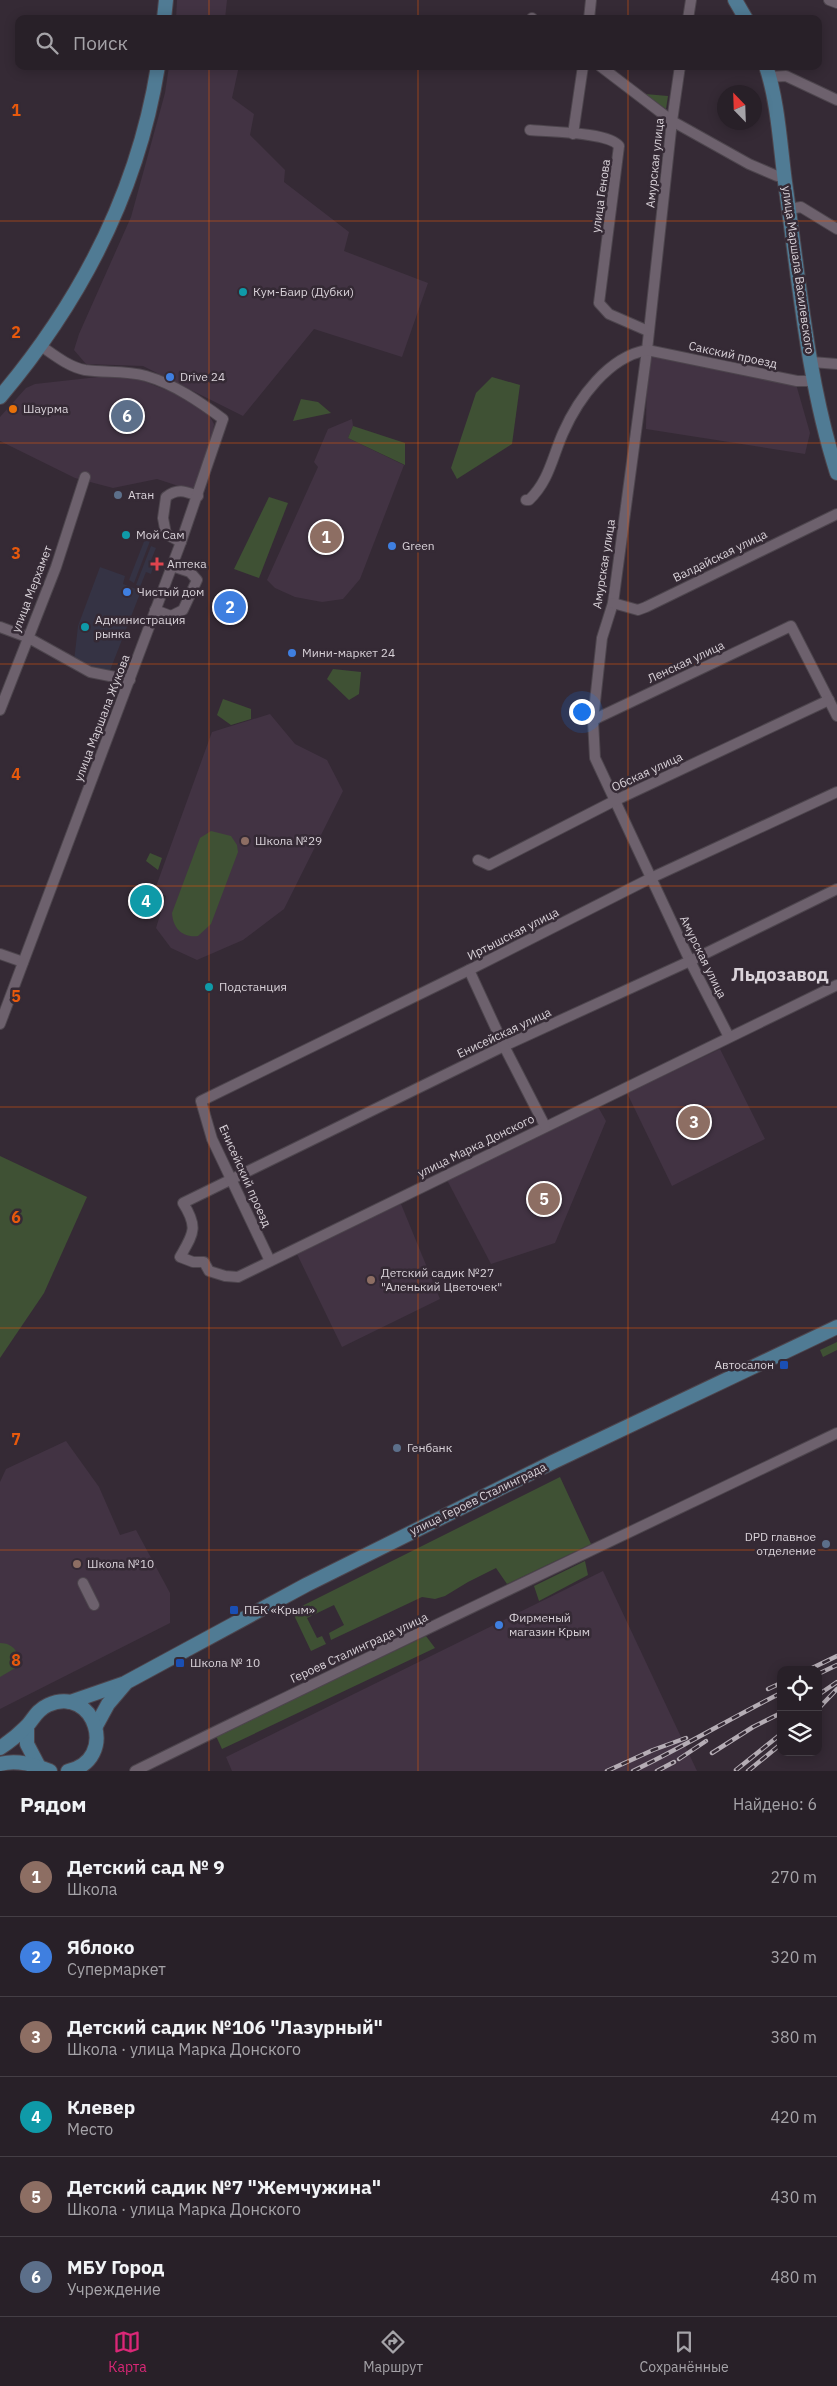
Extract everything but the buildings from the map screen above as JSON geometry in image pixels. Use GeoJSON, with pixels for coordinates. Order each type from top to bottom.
{"type":"FeatureCollection","features":[{"type":"Feature","properties":{"kind":"main road"},"geometry":{"type":"LineString","coordinates":[[164,15],[166,0]]}},
{"type":"Feature","properties":{"kind":"main road"},"geometry":{"type":"LineString","coordinates":[[735,0],[744,15]]}},
{"type":"Feature","properties":{"kind":"main road"},"geometry":{"type":"LineString","coordinates":[[0,397],[41,346],[85,278],[120,202],[145,127],[157,70]]}},
{"type":"Feature","properties":{"kind":"main road","name":"улица Маршала Василевского"},"geometry":{"type":"LineString","coordinates":[[767,72],[814,381],[821,420],[837,473]]}},
{"type":"Feature","properties":{"kind":"main road","name":"улица Героев Сталинграда"},"geometry":{"type":"LineString","coordinates":[[0,1748],[27,1726],[43,1708],[55,1702],[70,1702],[126,1683],[306,1584],[553,1462],[837,1328]]}},
{"type":"Feature","properties":{"kind":"main road","name":"улица Героев Сталинграда"},"geometry":{"type":"LineString","coordinates":[[96,1726],[108,1704],[126,1683]]}},
{"type":"Feature","properties":{"kind":"main road"},"geometry":{"type":"LineString","coordinates":[[70,1702],[84,1709],[96,1726],[96,1745],[91,1756],[76,1770]]}},
{"type":"Feature","properties":{"kind":"main road"},"geometry":{"type":"LineString","coordinates":[[27,1726],[28,1744],[44,1768]]}},
{"type":"Feature","properties":{"kind":"main road"},"geometry":{"type":"LineString","coordinates":[[0,1764],[16,1762],[44,1768]]}},
{"type":"Feature","properties":{"kind":"street"},"geometry":{"type":"LineString","coordinates":[[589,15],[591,0]]}},
{"type":"Feature","properties":{"kind":"street"},"geometry":{"type":"LineString","coordinates":[[689,15],[691,0]]}},
{"type":"Feature","properties":{"kind":"street"},"geometry":{"type":"LineString","coordinates":[[573,134],[582,70]]}},
{"type":"Feature","properties":{"kind":"street"},"geometry":{"type":"LineString","coordinates":[[605,70],[672,121],[749,164],[777,176],[784,175]]}},
{"type":"Feature","properties":{"kind":"street","name":"Амурская улица"},"geometry":{"type":"LineString","coordinates":[[679,70],[672,121],[647,350],[613,603],[602,638],[592,720],[595,758],[614,801],[653,877],[690,961],[729,1037]]}},
{"type":"Feature","properties":{"kind":"street"},"geometry":{"type":"LineString","coordinates":[[767,72],[786,76],[837,100]]}},
{"type":"Feature","properties":{"kind":"street","name":"улица Генова"},"geometry":{"type":"LineString","coordinates":[[530,130],[611,140],[617,144],[620,150],[599,303],[609,314],[648,331]]}},
{"type":"Feature","properties":{"kind":"street"},"geometry":{"type":"LineString","coordinates":[[789,209],[801,207],[837,229]]}},
{"type":"Feature","properties":{"kind":"street","name":"улица Маршала Жукова"},"geometry":{"type":"LineString","coordinates":[[0,1024],[198,496],[223,419],[200,402],[156,380],[121,371],[84,370],[62,360],[41,346]]}},
{"type":"Feature","properties":{"kind":"street"},"geometry":{"type":"LineString","coordinates":[[526,500],[529,500],[541,489],[564,431],[588,391],[628,355],[647,350]]}},
{"type":"Feature","properties":{"kind":"street","name":"Сакский проезд"},"geometry":{"type":"LineString","coordinates":[[647,350],[797,381],[814,381]]}},
{"type":"Feature","properties":{"kind":"street"},"geometry":{"type":"LineString","coordinates":[[812,362],[837,364]]}},
{"type":"Feature","properties":{"kind":"street","name":"улица Мерхамет"},"geometry":{"type":"LineString","coordinates":[[0,710],[56,567],[85,477]]}},
{"type":"Feature","properties":{"kind":"street"},"geometry":{"type":"LineString","coordinates":[[181,542],[166,534],[164,518],[166,497],[174,490],[198,496]]}},
{"type":"Feature","properties":{"kind":"street","name":"Валдайская улица"},"geometry":{"type":"LineString","coordinates":[[613,603],[638,610],[646,607],[837,514]]}},
{"type":"Feature","properties":{"kind":"street"},"geometry":{"type":"LineString","coordinates":[[155,610],[171,616],[183,610],[197,580],[190,572],[172,566]]}},
{"type":"Feature","properties":{"kind":"street","name":"Ленская улица"},"geometry":{"type":"LineString","coordinates":[[592,720],[791,626],[829,700]]}},
{"type":"Feature","properties":{"kind":"street"},"geometry":{"type":"LineString","coordinates":[[0,628],[27,637],[90,672],[130,680]]}},
{"type":"Feature","properties":{"kind":"street"},"geometry":{"type":"LineString","coordinates":[[829,700],[837,716]]}},
{"type":"Feature","properties":{"kind":"street","name":"Обская улица"},"geometry":{"type":"LineString","coordinates":[[478,860],[489,865],[614,801],[829,700]]}},
{"type":"Feature","properties":{"kind":"street","name":"Иртышская улица"},"geometry":{"type":"LineString","coordinates":[[201,1101],[469,970],[653,877],[837,792]]}},
{"type":"Feature","properties":{"kind":"street","name":"Енисейская улица"},"geometry":{"type":"LineString","coordinates":[[183,1203],[504,1046],[690,961],[837,890]]}},
{"type":"Feature","properties":{"kind":"street"},"geometry":{"type":"LineString","coordinates":[[0,954],[23,962]]}},
{"type":"Feature","properties":{"kind":"street"},"geometry":{"type":"LineString","coordinates":[[469,970],[504,1046],[545,1126]]}},
{"type":"Feature","properties":{"kind":"street","name":"улица Марка Донского"},"geometry":{"type":"LineString","coordinates":[[183,1203],[192,1218],[194,1227],[180,1257],[193,1262],[204,1262],[209,1271],[238,1277],[837,985]]}},
{"type":"Feature","properties":{"kind":"street","name":"Енисейский проезд"},"geometry":{"type":"LineString","coordinates":[[201,1101],[212,1139],[270,1261]]}},
{"type":"Feature","properties":{"kind":"street","name":"Героев Сталинграда улица"},"geometry":{"type":"LineString","coordinates":[[135,1771],[336,1672],[457,1617],[837,1432]]}},
{"type":"Feature","properties":{"kind":"street"},"geometry":{"type":"LineString","coordinates":[[83,1583],[94,1605]]}},
{"type":"Feature","properties":{"kind":"shaded area"},"geometry":{"type":"Polygon","coordinates":[[[177,0],[227,0],[225,15],[176,15],[177,0]]]}},
{"type":"Feature","properties":{"kind":"shaded area"},"geometry":{"type":"Polygon","coordinates":[[[168,70],[238,70],[232,98],[254,114],[250,135],[285,170],[284,182],[349,232],[344,251],[428,283],[402,357],[314,329],[243,416],[143,366],[86,364],[74,350],[79,334],[131,217],[165,93],[168,70]]]}},
{"type":"Feature","properties":{"kind":"shaded area"},"geometry":{"type":"Polygon","coordinates":[[[649,355],[796,384],[810,433],[805,454],[646,429],[647,362],[649,355]]]}},
{"type":"Feature","properties":{"kind":"shaded area"},"geometry":{"type":"Polygon","coordinates":[[[125,374],[179,395],[209,415],[214,424],[213,433],[194,491],[157,479],[113,488],[75,478],[0,441],[0,417],[26,388],[35,384],[125,374]]]}},
{"type":"Feature","properties":{"kind":"shaded area"},"geometry":{"type":"Polygon","coordinates":[[[352,419],[353,426],[348,438],[404,465],[360,579],[343,599],[322,602],[295,597],[275,588],[267,580],[318,467],[314,462],[328,429],[352,419]]]}},
{"type":"Feature","properties":{"kind":"shaded area"},"geometry":{"type":"Polygon","coordinates":[[[145,539],[150,541],[134,583],[129,580],[145,539]]]}},
{"type":"Feature","properties":{"kind":"shaded area"},"geometry":{"type":"Polygon","coordinates":[[[151,546],[156,548],[149,565],[153,567],[151,574],[146,572],[140,587],[136,585],[151,546]]]}},
{"type":"Feature","properties":{"kind":"shaded area"},"geometry":{"type":"Polygon","coordinates":[[[100,567],[125,576],[123,584],[141,591],[109,673],[74,661],[78,626],[100,567]]]}},
{"type":"Feature","properties":{"kind":"shaded area","name":"Школа №29"},"geometry":{"type":"Polygon","coordinates":[[[270,714],[295,744],[327,760],[343,791],[284,909],[243,940],[197,960],[171,948],[156,928],[166,896],[154,892],[212,732],[270,714]]]}},
{"type":"Feature","properties":{"kind":"shaded area"},"geometry":{"type":"Polygon","coordinates":[[[720,1049],[765,1139],[672,1186],[627,1093],[720,1049]]]}},
{"type":"Feature","properties":{"kind":"shaded area"},"geometry":{"type":"Polygon","coordinates":[[[597,1105],[606,1121],[555,1243],[491,1264],[447,1180],[597,1105]]]}},
{"type":"Feature","properties":{"kind":"shaded area"},"geometry":{"type":"Polygon","coordinates":[[[401,1204],[440,1299],[342,1347],[296,1252],[401,1204]]]}},
{"type":"Feature","properties":{"kind":"shaded area","name":"Школа №10"},"geometry":{"type":"Polygon","coordinates":[[[66,1441],[99,1487],[120,1535],[136,1530],[170,1593],[170,1623],[0,1709],[0,1482],[6,1469],[66,1441]]]}},
{"type":"Feature","properties":{"kind":"shaded area"},"geometry":{"type":"Polygon","coordinates":[[[603,1571],[697,1771],[232,1771],[226,1757],[603,1571]]]}},
{"type":"Feature","properties":{"kind":"green space"},"geometry":{"type":"Polygon","coordinates":[[[645,94],[668,96],[666,109],[645,94]]]}},
{"type":"Feature","properties":{"kind":"green space"},"geometry":{"type":"Polygon","coordinates":[[[492,377],[520,385],[512,444],[457,479],[451,468],[476,393],[492,377]]]}},
{"type":"Feature","properties":{"kind":"green space"},"geometry":{"type":"Polygon","coordinates":[[[301,399],[318,402],[331,413],[293,421],[301,399]]]}},
{"type":"Feature","properties":{"kind":"green space"},"geometry":{"type":"Polygon","coordinates":[[[353,426],[405,443],[405,465],[348,438],[353,426]]]}},
{"type":"Feature","properties":{"kind":"green space"},"geometry":{"type":"Polygon","coordinates":[[[269,497],[288,503],[259,578],[234,569],[269,497]]]}},
{"type":"Feature","properties":{"kind":"green space"},"geometry":{"type":"Polygon","coordinates":[[[333,669],[361,672],[359,694],[349,700],[327,679],[333,669]]]}},
{"type":"Feature","properties":{"kind":"green space"},"geometry":{"type":"Polygon","coordinates":[[[223,699],[251,709],[251,719],[231,725],[217,715],[223,699]]]}},
{"type":"Feature","properties":{"kind":"green space"},"geometry":{"type":"Polygon","coordinates":[[[211,831],[231,836],[237,845],[238,852],[211,924],[198,936],[183,934],[176,927],[172,913],[200,838],[211,831]]]}},
{"type":"Feature","properties":{"kind":"green space"},"geometry":{"type":"Polygon","coordinates":[[[150,853],[162,858],[158,870],[146,861],[150,853]]]}},
{"type":"Feature","properties":{"kind":"green space"},"geometry":{"type":"Polygon","coordinates":[[[0,1156],[87,1197],[44,1293],[0,1358],[0,1156]]]}},
{"type":"Feature","properties":{"kind":"green space"},"geometry":{"type":"Polygon","coordinates":[[[837,1342],[837,1350],[823,1357],[820,1350],[837,1342]]]}},
{"type":"Feature","properties":{"kind":"green space"},"geometry":{"type":"Polygon","coordinates":[[[560,1477],[591,1544],[507,1584],[496,1568],[445,1596],[435,1599],[422,1597],[331,1640],[329,1633],[344,1625],[334,1605],[307,1618],[317,1638],[322,1636],[326,1644],[311,1651],[292,1611],[560,1477]]]}},
{"type":"Feature","properties":{"kind":"green space"},"geometry":{"type":"Polygon","coordinates":[[[585,1561],[588,1575],[539,1601],[534,1586],[585,1561]]]}},
{"type":"Feature","properties":{"kind":"green space"},"geometry":{"type":"Polygon","coordinates":[[[426,1636],[435,1648],[222,1749],[216,1736],[426,1636]]]}},
{"type":"Feature","properties":{"kind":"green space"},"geometry":{"type":"Polygon","coordinates":[[[0,1643],[13,1647],[17,1654],[18,1662],[17,1667],[0,1677],[0,1643]]]}},
{"type":"Feature","properties":{"kind":"railway"},"geometry":{"type":"LineString","coordinates":[[816,1666],[837,1656]]}},
{"type":"Feature","properties":{"kind":"railway"},"geometry":{"type":"LineString","coordinates":[[822,1672],[837,1665]]}},
{"type":"Feature","properties":{"kind":"railway"},"geometry":{"type":"LineString","coordinates":[[822,1692],[837,1682]]}},
{"type":"Feature","properties":{"kind":"railway"},"geometry":{"type":"LineString","coordinates":[[768,1689],[777,1685]]}},
{"type":"Feature","properties":{"kind":"railway"},"geometry":{"type":"LineString","coordinates":[[822,1705],[837,1689]]}},
{"type":"Feature","properties":{"kind":"railway"},"geometry":{"type":"LineString","coordinates":[[633,1771],[777,1695]]}},
{"type":"Feature","properties":{"kind":"railway"},"geometry":{"type":"LineString","coordinates":[[712,1753],[753,1727],[777,1715]]}},
{"type":"Feature","properties":{"kind":"railway"},"geometry":{"type":"LineString","coordinates":[[736,1770],[777,1737]]}},
{"type":"Feature","properties":{"kind":"railway"},"geometry":{"type":"LineString","coordinates":[[607,1771],[653,1750],[686,1738]]}},
{"type":"Feature","properties":{"kind":"railway"},"geometry":{"type":"LineString","coordinates":[[679,1759],[706,1741]]}},
{"type":"Feature","properties":{"kind":"railway"},"geometry":{"type":"LineString","coordinates":[[748,1771],[777,1747]]}},
{"type":"Feature","properties":{"kind":"railway"},"geometry":{"type":"LineString","coordinates":[[657,1771],[674,1762]]}},
{"type":"Feature","properties":{"kind":"place","name":"Кум-Баир (Дубки)"},"geometry":{"type":"Point","coordinates":[243,292]}},
{"type":"Feature","properties":{"kind":"place","name":"Drive 24"},"geometry":{"type":"Point","coordinates":[170,377]}},
{"type":"Feature","properties":{"kind":"place","name":"Шаурма"},"geometry":{"type":"Point","coordinates":[13,409]}},
{"type":"Feature","properties":{"kind":"place","name":"МБУ Город"},"geometry":{"type":"Point","coordinates":[127,416]}},
{"type":"Feature","properties":{"kind":"place","name":"Атан"},"geometry":{"type":"Point","coordinates":[118,495]}},
{"type":"Feature","properties":{"kind":"place","name":"Мой Сам"},"geometry":{"type":"Point","coordinates":[126,535]}},
{"type":"Feature","properties":{"kind":"place","name":"Детский сад № 9"},"geometry":{"type":"Point","coordinates":[326,537]}},
{"type":"Feature","properties":{"kind":"place","name":"Green"},"geometry":{"type":"Point","coordinates":[392,546]}},
{"type":"Feature","properties":{"kind":"place","name":"Аптека"},"geometry":{"type":"Point","coordinates":[157,564]}},
{"type":"Feature","properties":{"kind":"place","name":"Чистый дом"},"geometry":{"type":"Point","coordinates":[127,592]}},
{"type":"Feature","properties":{"kind":"place","name":"Яблоко"},"geometry":{"type":"Point","coordinates":[230,607]}},
{"type":"Feature","properties":{"kind":"place","name":"Администрация рынка"},"geometry":{"type":"Point","coordinates":[85,627]}},
{"type":"Feature","properties":{"kind":"place","name":"Мини-маркет 24"},"geometry":{"type":"Point","coordinates":[292,653]}},
{"type":"Feature","properties":{"kind":"place","name":"Школа №29"},"geometry":{"type":"Point","coordinates":[245,841]}},
{"type":"Feature","properties":{"kind":"place","name":"Клевер"},"geometry":{"type":"Point","coordinates":[146,901]}},
{"type":"Feature","properties":{"kind":"place","name":"Подстанция"},"geometry":{"type":"Point","coordinates":[209,987]}},
{"type":"Feature","properties":{"kind":"place","name":"Детский садик №106 \"Лазурный\""},"geometry":{"type":"Point","coordinates":[694,1122]}},
{"type":"Feature","properties":{"kind":"place","name":"Детский садик №7 \"Жемчужина\""},"geometry":{"type":"Point","coordinates":[544,1199]}},
{"type":"Feature","properties":{"kind":"place","name":"Детский садик №27 \"Аленький Цветочек\""},"geometry":{"type":"Point","coordinates":[371,1280]}},
{"type":"Feature","properties":{"kind":"place","name":"Автосалон"},"geometry":{"type":"Point","coordinates":[784,1365]}},
{"type":"Feature","properties":{"kind":"place","name":"Генбанк"},"geometry":{"type":"Point","coordinates":[397,1448]}},
{"type":"Feature","properties":{"kind":"place","name":"DPD главное отделение"},"geometry":{"type":"Point","coordinates":[826,1544]}},
{"type":"Feature","properties":{"kind":"place","name":"Школа №10"},"geometry":{"type":"Point","coordinates":[77,1564]}},
{"type":"Feature","properties":{"kind":"place","name":"ПБК «Крым»"},"geometry":{"type":"Point","coordinates":[234,1610]}},
{"type":"Feature","properties":{"kind":"place","name":"Фирменый магазин Крым"},"geometry":{"type":"Point","coordinates":[499,1625]}},
{"type":"Feature","properties":{"kind":"place","name":"Школа № 10"},"geometry":{"type":"Point","coordinates":[180,1663]}},
{"type":"Feature","properties":{"kind":"district","name":"Льдозавод"},"geometry":{"type":"Point","coordinates":[780,975]}}]}
